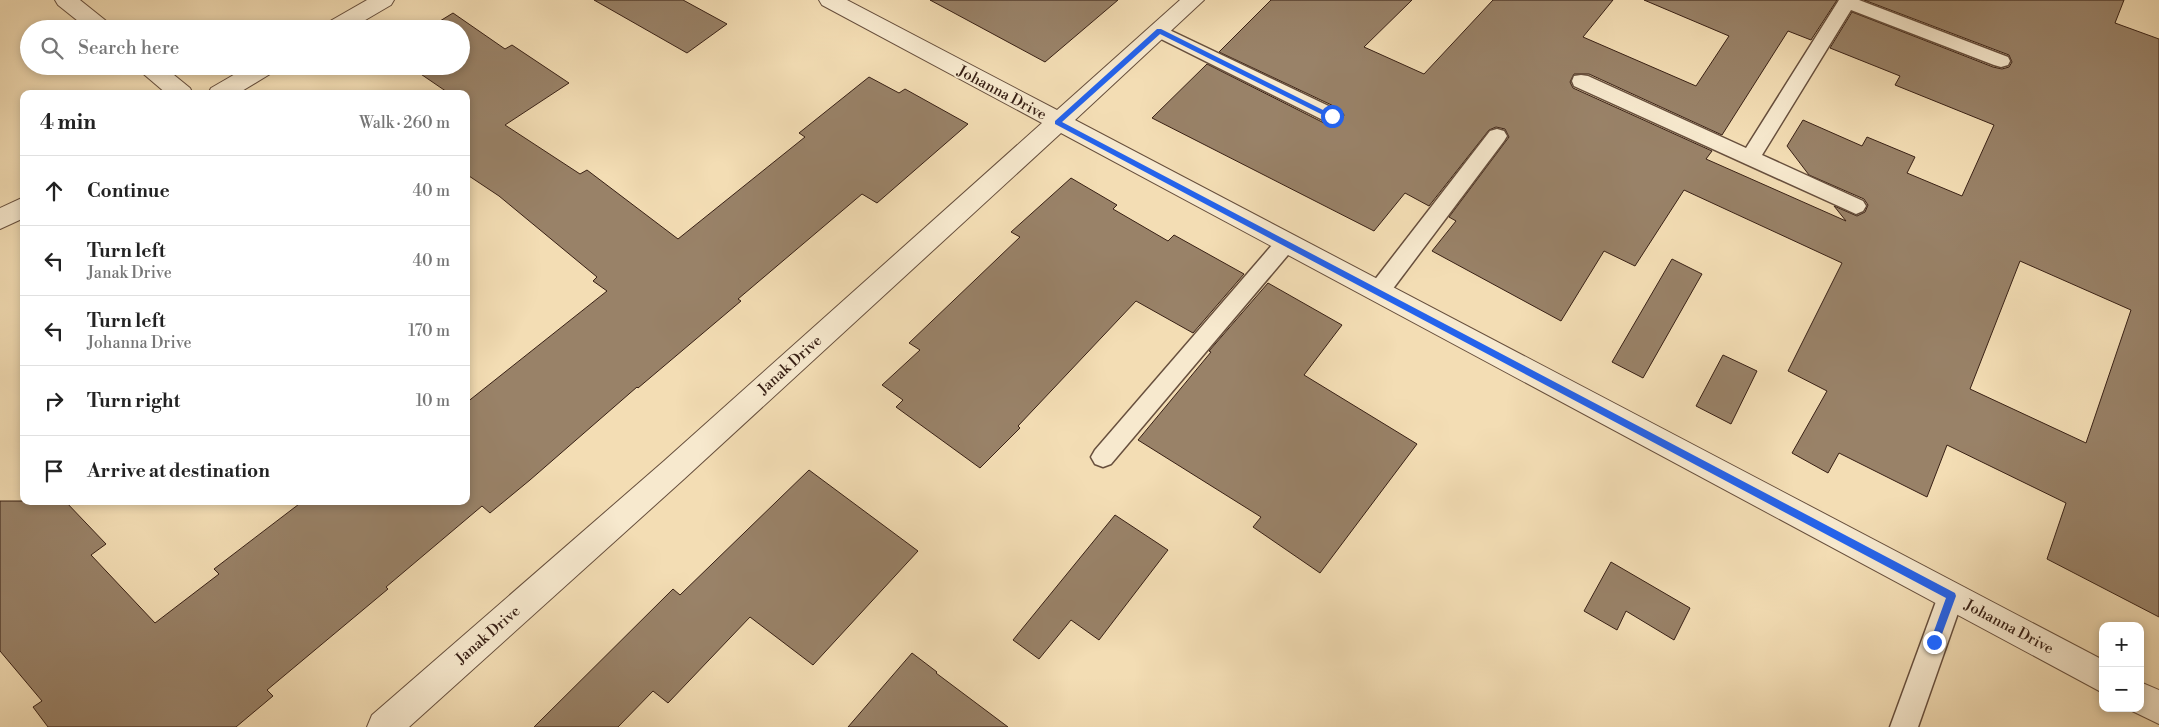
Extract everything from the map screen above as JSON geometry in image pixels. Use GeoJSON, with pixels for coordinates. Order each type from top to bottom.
{"type":"FeatureCollection","features":[{"type":"Feature","properties":{"kind":"street"},"geometry":{"type":"LineString","coordinates":[[66,0],[91,20]]}},
{"type":"Feature","properties":{"kind":"street"},"geometry":{"type":"LineString","coordinates":[[349,20],[383,0]]}},
{"type":"Feature","properties":{"kind":"street","name":"Johanna Drive"},"geometry":{"type":"LineString","coordinates":[[830,0],[1058,123],[2099,675]]}},
{"type":"Feature","properties":{"kind":"street","name":"Janak Drive"},"geometry":{"type":"LineString","coordinates":[[384,727],[674,470],[1193,0]]}},
{"type":"Feature","properties":{"kind":"street"},"geometry":{"type":"LineString","coordinates":[[159,75],[177,90]]}},
{"type":"Feature","properties":{"kind":"street"},"geometry":{"type":"LineString","coordinates":[[226,90],[252,75]]}},
{"type":"Feature","properties":{"kind":"street"},"geometry":{"type":"LineString","coordinates":[[0,220],[20,208]]}},
{"type":"Feature","properties":{"kind":"street"},"geometry":{"type":"LineString","coordinates":[[2144,700],[2159,708]]}},
{"type":"Feature","properties":{"kind":"lane"},"geometry":{"type":"LineString","coordinates":[[1750,158],[1848,1],[2001,62]]}},
{"type":"Feature","properties":{"kind":"lane"},"geometry":{"type":"LineString","coordinates":[[1159,31],[1332,116]]}},
{"type":"Feature","properties":{"kind":"lane"},"geometry":{"type":"LineString","coordinates":[[1581,81],[1856,206]]}},
{"type":"Feature","properties":{"kind":"lane"},"geometry":{"type":"LineString","coordinates":[[1378,292],[1497,136]]}},
{"type":"Feature","properties":{"kind":"lane"},"geometry":{"type":"LineString","coordinates":[[1103,458],[1286,243]]}},
{"type":"Feature","properties":{"kind":"lane"},"geometry":{"type":"LineString","coordinates":[[1904,727],[1951,596]]}},
{"type":"Feature","properties":{"kind":"building"},"geometry":{"type":"Polygon","coordinates":[[[594,0],[683,0],[727,24],[687,53],[594,0]]]}},
{"type":"Feature","properties":{"kind":"building"},"geometry":{"type":"Polygon","coordinates":[[[930,0],[1118,0],[1045,62],[930,0]]]}},
{"type":"Feature","properties":{"kind":"building"},"geometry":{"type":"Polygon","coordinates":[[[1271,0],[1412,0],[1364,47],[1424,74],[1493,0],[1613,0],[1583,37],[1696,86],[1729,36],[1644,0],[1837,0],[1811,40],[1788,31],[1722,135],[1589,74],[1574,74],[1570,82],[1573,88],[1712,151],[1706,159],[1846,221],[1834,206],[1857,216],[1865,212],[1868,205],[1864,199],[1809,175],[1787,146],[1803,120],[1862,146],[1867,137],[1915,157],[1907,173],[1962,196],[1994,125],[1895,85],[1900,76],[1830,48],[1852,12],[1993,67],[2002,69],[2009,67],[2012,62],[2009,55],[1864,0],[2124,0],[2115,23],[2159,39],[2159,617],[2047,559],[2066,503],[1947,445],[1927,497],[1839,453],[1828,473],[1792,453],[1827,391],[1788,371],[1842,263],[1684,190],[1635,266],[1604,251],[1561,321],[1432,251],[1456,221],[1449,217],[1509,137],[1505,129],[1496,127],[1489,130],[1429,206],[1405,193],[1374,231],[1152,118],[1207,64],[1324,123],[1333,125],[1341,122],[1344,115],[1340,109],[1219,52],[1271,0]],[[2020,261],[1970,389],[2086,443],[2131,310],[2020,261]]]}},
{"type":"Feature","properties":{"kind":"building"},"geometry":{"type":"Polygon","coordinates":[[[453,13],[463,20],[442,20],[453,13]]]}},
{"type":"Feature","properties":{"kind":"building"},"geometry":{"type":"Polygon","coordinates":[[[470,25],[505,49],[512,45],[569,83],[505,125],[580,174],[587,170],[678,239],[805,137],[799,133],[869,77],[899,93],[905,89],[968,124],[877,203],[862,194],[738,299],[741,301],[490,513],[482,506],[386,587],[388,589],[267,690],[273,696],[236,727],[48,727],[33,707],[42,701],[0,651],[0,501],[20,501],[20,505],[69,505],[106,544],[91,555],[155,623],[219,574],[214,569],[298,505],[470,505],[470,400],[607,291],[593,281],[597,277],[499,196],[470,177],[470,90],[444,90],[422,75],[470,75],[470,25]]]}},
{"type":"Feature","properties":{"kind":"building"},"geometry":{"type":"Polygon","coordinates":[[[1071,178],[1117,205],[1113,209],[1168,241],[1174,235],[1244,274],[1193,333],[1136,301],[1018,426],[1020,428],[980,468],[896,407],[903,400],[882,385],[920,350],[909,343],[1020,237],[1011,232],[1071,178]]]}},
{"type":"Feature","properties":{"kind":"building"},"geometry":{"type":"Polygon","coordinates":[[[1672,259],[1702,274],[1643,378],[1612,362],[1672,259]]]}},
{"type":"Feature","properties":{"kind":"building"},"geometry":{"type":"Polygon","coordinates":[[[1268,283],[1342,325],[1304,375],[1417,444],[1320,573],[1253,527],[1261,517],[1138,440],[1211,352],[1209,351],[1268,283]]]}},
{"type":"Feature","properties":{"kind":"building"},"geometry":{"type":"Polygon","coordinates":[[[1723,355],[1757,371],[1731,424],[1696,406],[1723,355]]]}},
{"type":"Feature","properties":{"kind":"building"},"geometry":{"type":"Polygon","coordinates":[[[809,470],[918,551],[813,665],[750,617],[668,703],[653,691],[618,727],[534,727],[673,589],[680,595],[809,470]]]}},
{"type":"Feature","properties":{"kind":"building"},"geometry":{"type":"Polygon","coordinates":[[[1115,515],[1168,550],[1099,640],[1071,620],[1039,659],[1013,640],[1115,515]]]}},
{"type":"Feature","properties":{"kind":"building"},"geometry":{"type":"Polygon","coordinates":[[[1611,562],[1690,608],[1674,640],[1626,611],[1617,630],[1584,611],[1611,562]]]}},
{"type":"Feature","properties":{"kind":"building"},"geometry":{"type":"Polygon","coordinates":[[[912,653],[936,673],[1008,727],[848,727],[912,653]]]}},
{"type":"Feature","properties":{"kind":"route"},"geometry":{"type":"LineString","coordinates":[[1332,116],[1159,31],[1058,123],[1951,596],[1934,642]]}}]}
